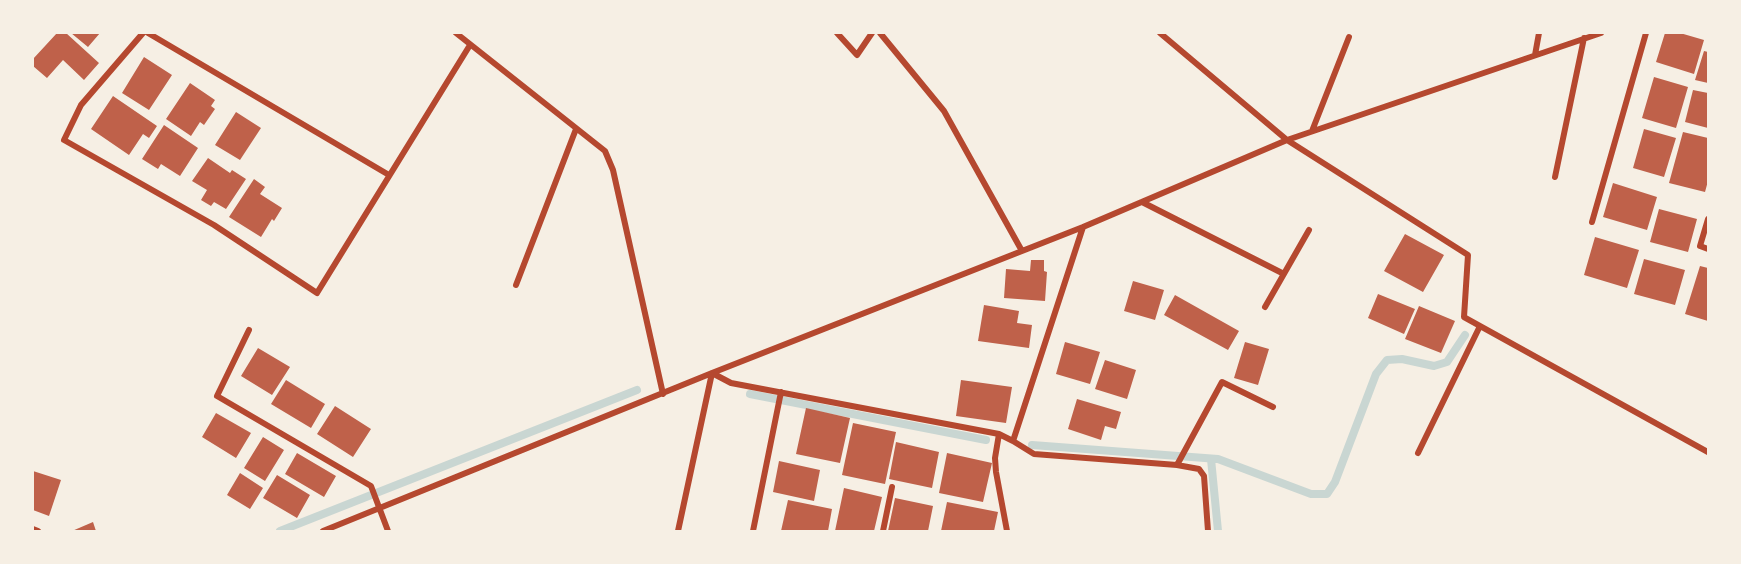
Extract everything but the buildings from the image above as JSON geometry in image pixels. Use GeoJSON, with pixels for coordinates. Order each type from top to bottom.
{"type":"FeatureCollection","features":[{"type":"Feature","properties":{"kind":"street"},"geometry":{"type":"LineString","coordinates":[[143,33],[81,105],[64,140],[214,225],[317,293],[470,45]]}},
{"type":"Feature","properties":{"kind":"street"},"geometry":{"type":"LineString","coordinates":[[148,33],[389,176]]}},
{"type":"Feature","properties":{"kind":"street"},"geometry":{"type":"LineString","coordinates":[[456,33],[605,151],[613,170],[663,394]]}},
{"type":"Feature","properties":{"kind":"street"},"geometry":{"type":"LineString","coordinates":[[837,33],[857,55],[872,33]]}},
{"type":"Feature","properties":{"kind":"street"},"geometry":{"type":"LineString","coordinates":[[880,33],[944,111],[1022,251]]}},
{"type":"Feature","properties":{"kind":"street"},"geometry":{"type":"LineString","coordinates":[[1160,33],[1287,140],[1468,255],[1464,317],[1708,452]]}},
{"type":"Feature","properties":{"kind":"street"},"geometry":{"type":"LineString","coordinates":[[1535,55],[1539,33]]}},
{"type":"Feature","properties":{"kind":"street"},"geometry":{"type":"LineString","coordinates":[[323,531],[712,373],[1083,227],[1287,140],[1601,33]]}},
{"type":"Feature","properties":{"kind":"street"},"geometry":{"type":"LineString","coordinates":[[1592,222],[1646,33]]}},
{"type":"Feature","properties":{"kind":"street"},"geometry":{"type":"LineString","coordinates":[[1312,131],[1349,37]]}},
{"type":"Feature","properties":{"kind":"street"},"geometry":{"type":"LineString","coordinates":[[1555,177],[1584,38]]}},
{"type":"Feature","properties":{"kind":"street"},"geometry":{"type":"LineString","coordinates":[[516,285],[576,129]]}},
{"type":"Feature","properties":{"kind":"street"},"geometry":{"type":"LineString","coordinates":[[1142,202],[1284,274]]}},
{"type":"Feature","properties":{"kind":"street"},"geometry":{"type":"LineString","coordinates":[[1708,219],[1700,246],[1708,249]]}},
{"type":"Feature","properties":{"kind":"street"},"geometry":{"type":"LineString","coordinates":[[1013,441],[1083,227]]}},
{"type":"Feature","properties":{"kind":"street"},"geometry":{"type":"LineString","coordinates":[[1265,307],[1309,230]]}},
{"type":"Feature","properties":{"kind":"street"},"geometry":{"type":"LineString","coordinates":[[1418,453],[1480,326]]}},
{"type":"Feature","properties":{"kind":"street"},"geometry":{"type":"LineString","coordinates":[[249,330],[217,396],[371,486],[388,531]]}},
{"type":"Feature","properties":{"kind":"street"},"geometry":{"type":"LineString","coordinates":[[712,373],[731,383],[780,395],[999,434],[1034,454],[1178,463],[1199,469],[1204,476],[1208,531]]}},
{"type":"Feature","properties":{"kind":"street"},"geometry":{"type":"LineString","coordinates":[[678,531],[712,373]]}},
{"type":"Feature","properties":{"kind":"street"},"geometry":{"type":"LineString","coordinates":[[1178,463],[1222,382],[1273,406]]}},
{"type":"Feature","properties":{"kind":"street"},"geometry":{"type":"LineString","coordinates":[[753,531],[780,395]]}},
{"type":"Feature","properties":{"kind":"street"},"geometry":{"type":"LineString","coordinates":[[999,434],[995,458],[996,472],[1007,531]]}},
{"type":"Feature","properties":{"kind":"street"},"geometry":{"type":"LineString","coordinates":[[883,531],[892,487]]}},
{"type":"Feature","properties":{"kind":"street"},"geometry":{"type":"LineString","coordinates":[[33,529],[38,531]]}},
{"type":"Feature","properties":{"kind":"waterway"},"geometry":{"type":"LineString","coordinates":[[1032,445],[1218,459],[1311,494],[1327,494],[1335,482],[1376,374],[1387,360],[1402,359],[1434,366],[1447,362],[1465,335]]}},
{"type":"Feature","properties":{"kind":"waterway"},"geometry":{"type":"LineString","coordinates":[[280,531],[637,390]]}},
{"type":"Feature","properties":{"kind":"waterway"},"geometry":{"type":"LineString","coordinates":[[750,394],[986,440]]}},
{"type":"Feature","properties":{"kind":"waterway"},"geometry":{"type":"LineString","coordinates":[[1211,459],[1218,531]]}}]}
